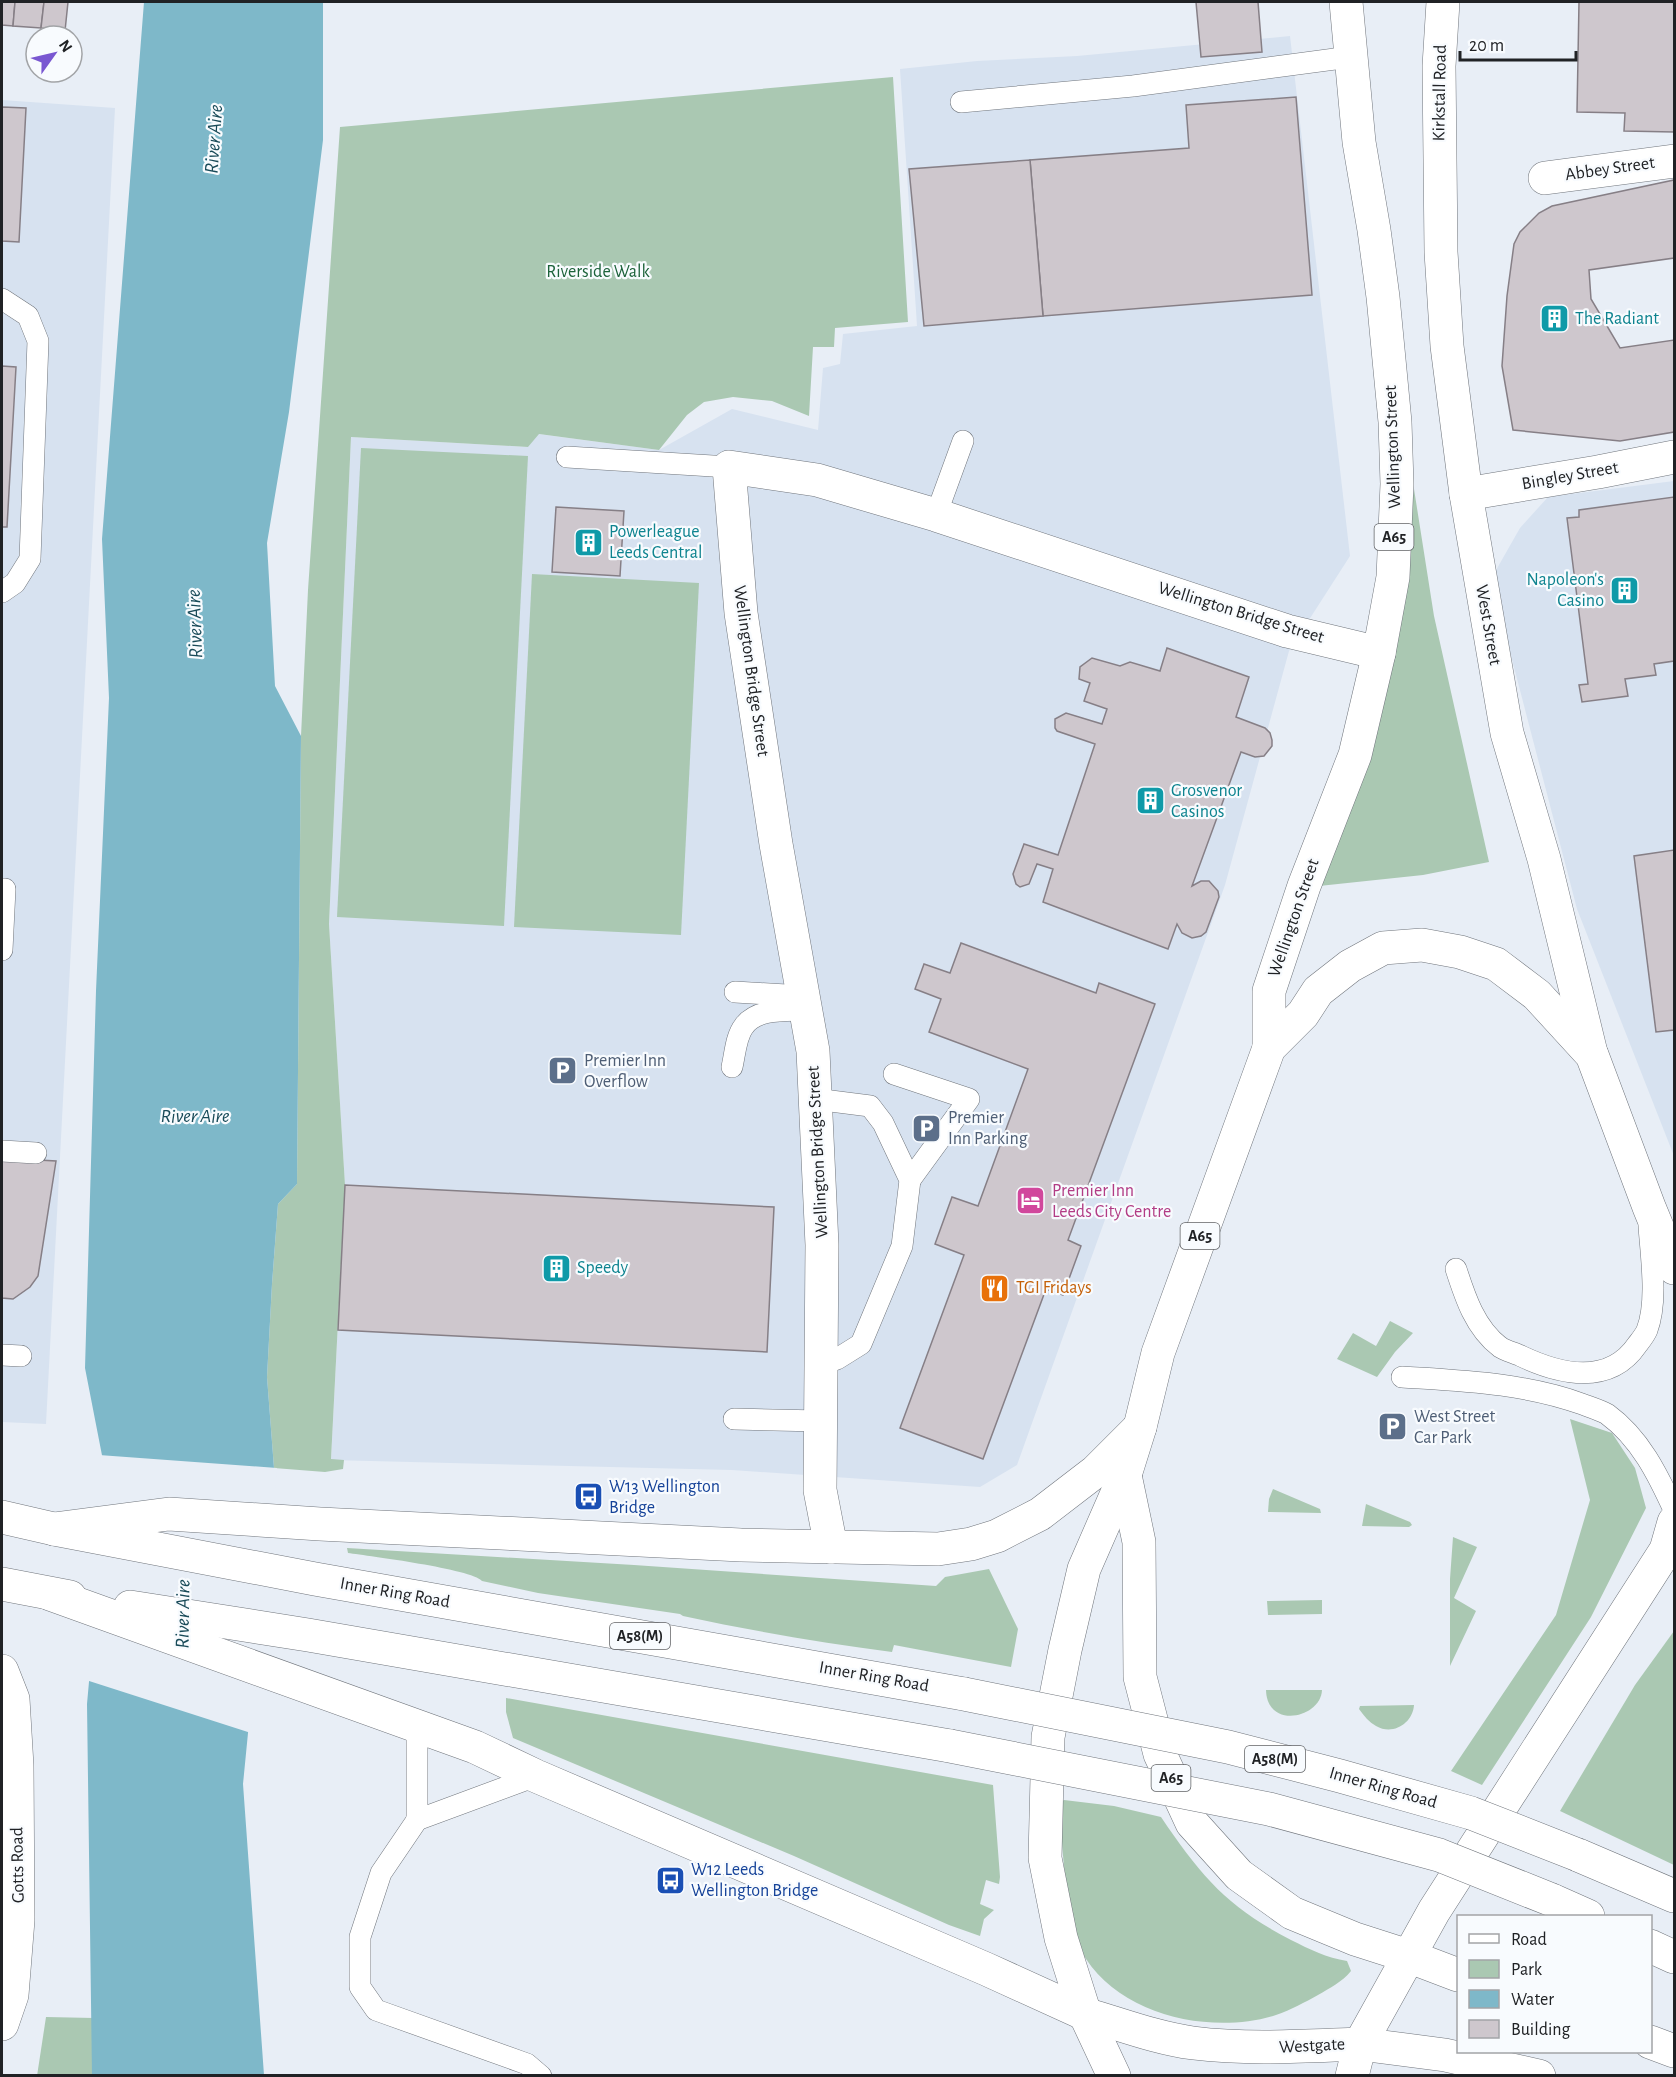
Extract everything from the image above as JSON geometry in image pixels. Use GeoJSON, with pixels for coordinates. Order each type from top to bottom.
{"type":"FeatureCollection","features":[{"type":"Feature","properties":{"kind":"main road","name":"Kirkstall Road"},"geometry":{"type":"LineString","coordinates":[[1439,185],[1439,66],[1443,2]]}},
{"type":"Feature","properties":{"kind":"main road","name":"Wellington Street"},"geometry":{"type":"LineString","coordinates":[[1269,1048],[1269,991],[1304,886],[1355,755],[1379,653],[1393,577],[1397,484],[1395,422],[1383,297],[1359,142],[1346,6]]}},
{"type":"Feature","properties":{"kind":"main road","name":"Abbey Street"},"geometry":{"type":"LineString","coordinates":[[1545,178],[1674,161]]}},
{"type":"Feature","properties":{"kind":"main road","name":"West Street"},"geometry":{"type":"LineString","coordinates":[[1439,185],[1447,346],[1466,494],[1507,733],[1544,859],[1592,1055]]}},
{"type":"Feature","properties":{"kind":"main road","name":"Bingley Street"},"geometry":{"type":"LineString","coordinates":[[1466,494],[1674,457]]}},
{"type":"Feature","properties":{"kind":"main road","name":"Wellington Bridge Street"},"geometry":{"type":"LineString","coordinates":[[831,1547],[820,1490],[822,1245],[813,1051],[776,843],[741,613],[729,467],[817,480],[936,515],[1287,631],[1379,653]]}},
{"type":"Feature","properties":{"kind":"main road","name":"A65"},"geometry":{"type":"LineString","coordinates":[[1086,2014],[1061,1938],[1045,1858],[1048,1737],[1084,1569],[1125,1475],[1140,1427],[1158,1353],[1269,1048],[1303,1014],[1318,991],[1350,966],[1383,948],[1422,945],[1460,952],[1496,964],[1536,995],[1592,1055],[1649,1207],[1673,1262]]}},
{"type":"Feature","properties":{"kind":"main road"},"geometry":{"type":"LineString","coordinates":[[54,1529],[169,1514],[320,1524],[741,1545],[938,1549],[971,1544],[997,1536],[1040,1514],[1096,1471],[1140,1427]]}},
{"type":"Feature","properties":{"kind":"main road","name":"A65"},"geometry":{"type":"LineString","coordinates":[[1125,1475],[1139,1542],[1140,1677],[1160,1754],[1192,1823],[1239,1875],[1293,1913],[1355,1939],[1408,1956]]}},
{"type":"Feature","properties":{"kind":"main road","name":"Inner Ring Road"},"geometry":{"type":"LineString","coordinates":[[2,1517],[315,1579],[964,1694],[1228,1747],[1471,1813],[1674,1896]]}},
{"type":"Feature","properties":{"kind":"main road"},"geometry":{"type":"LineString","coordinates":[[1352,2076],[1359,2044],[1434,1911],[1666,1550],[1674,1522]]}},
{"type":"Feature","properties":{"kind":"main road"},"geometry":{"type":"LineString","coordinates":[[2,1584],[950,1746],[1269,1809],[1439,1856],[1552,1900],[1584,1915]]}},
{"type":"Feature","properties":{"kind":"main road","name":"Westgate"},"geometry":{"type":"LineString","coordinates":[[50,1594],[417,1725],[475,1748],[1086,2014],[1191,2043],[1254,2049],[1359,2044],[1445,2055],[1539,2076]]}},
{"type":"Feature","properties":{"kind":"main road","name":"Gotts Road"},"geometry":{"type":"LineString","coordinates":[[2,1671],[13,1699],[17,1766],[18,1920],[12,1995],[2,2024]]}},
{"type":"Feature","properties":{"kind":"main road"},"geometry":{"type":"LineString","coordinates":[[1652,1947],[1674,1957]]}},
{"type":"Feature","properties":{"kind":"main road"},"geometry":{"type":"LineString","coordinates":[[1408,1956],[1457,1975]]}},
{"type":"Feature","properties":{"kind":"main road"},"geometry":{"type":"LineString","coordinates":[[1086,2014],[1114,2076]]}},
{"type":"Feature","properties":{"kind":"main road"},"geometry":{"type":"LineString","coordinates":[[1652,2043],[1674,2051]]}},
{"type":"Feature","properties":{"kind":"lane"},"geometry":{"type":"LineString","coordinates":[[961,102],[1133,86],[1350,57]]}},
{"type":"Feature","properties":{"kind":"lane"},"geometry":{"type":"LineString","coordinates":[[2,299],[28,316],[38,341],[30,559],[15,583],[2,592]]}},
{"type":"Feature","properties":{"kind":"lane"},"geometry":{"type":"LineString","coordinates":[[936,515],[963,441]]}},
{"type":"Feature","properties":{"kind":"lane"},"geometry":{"type":"LineString","coordinates":[[567,458],[729,467]]}},
{"type":"Feature","properties":{"kind":"lane"},"geometry":{"type":"LineString","coordinates":[[2,889],[5,889],[2,950]]}},
{"type":"Feature","properties":{"kind":"lane"},"geometry":{"type":"LineString","coordinates":[[735,992],[804,1003]]}},
{"type":"Feature","properties":{"kind":"lane"},"geometry":{"type":"LineString","coordinates":[[732,1067],[736,1046],[744,1026],[765,1012],[804,1003]]}},
{"type":"Feature","properties":{"kind":"lane"},"geometry":{"type":"LineString","coordinates":[[820,1365],[837,1359],[861,1344],[902,1246],[910,1180],[969,1100],[894,1074]]}},
{"type":"Feature","properties":{"kind":"lane"},"geometry":{"type":"LineString","coordinates":[[815,1099],[870,1106],[883,1123],[910,1180]]}},
{"type":"Feature","properties":{"kind":"lane"},"geometry":{"type":"LineString","coordinates":[[2,1152],[36,1153]]}},
{"type":"Feature","properties":{"kind":"lane"},"geometry":{"type":"LineString","coordinates":[[1456,1269],[1476,1321],[1501,1347],[1545,1368],[1595,1372],[1618,1364],[1633,1351],[1647,1331],[1652,1302],[1649,1207]]}},
{"type":"Feature","properties":{"kind":"lane"},"geometry":{"type":"LineString","coordinates":[[1402,1377],[1482,1382],[1526,1388],[1568,1399],[1606,1413],[1635,1440],[1656,1470],[1674,1510]]}},
{"type":"Feature","properties":{"kind":"lane"},"geometry":{"type":"LineString","coordinates":[[734,1419],[820,1421]]}},
{"type":"Feature","properties":{"kind":"lane"},"geometry":{"type":"LineString","coordinates":[[417,1725],[417,1820],[381,1873],[360,1937],[360,1987],[376,2010],[527,2064],[541,2076]]}},
{"type":"Feature","properties":{"kind":"lane"},"geometry":{"type":"LineString","coordinates":[[417,1820],[536,1776]]}},
{"type":"Feature","properties":{"kind":"shaded area"},"geometry":{"type":"Polygon","coordinates":[[[1290,36],[1350,556],[1289,651],[1225,885],[1017,1465],[980,1487],[732,1470],[331,1460],[345,1185],[329,924],[351,437],[528,447],[538,434],[659,450],[732,409],[818,430],[823,368],[840,364],[843,334],[917,326],[900,69],[977,61],[1077,56],[1290,36]]]}},
{"type":"Feature","properties":{"kind":"shaded area"},"geometry":{"type":"Polygon","coordinates":[[[2,100],[115,108],[46,1424],[2,1422],[2,100]]]}},
{"type":"Feature","properties":{"kind":"shaded area"},"geometry":{"type":"Polygon","coordinates":[[[1674,481],[1674,1156],[1577,909],[1491,579],[1520,528],[1548,497],[1674,481]]]}},
{"type":"Feature","properties":{"kind":"green space","name":"Riverside Walk"},"geometry":{"type":"Polygon","coordinates":[[[893,77],[908,322],[835,328],[834,347],[813,347],[809,416],[772,401],[733,397],[704,402],[687,415],[659,450],[539,434],[528,447],[351,437],[329,924],[345,1185],[331,1459],[344,1460],[343,1469],[325,1472],[274,1468],[267,1377],[278,1204],[297,1184],[301,736],[308,590],[340,127],[893,77]]]}},
{"type":"Feature","properties":{"kind":"green space"},"geometry":{"type":"Polygon","coordinates":[[[361,448],[528,456],[504,926],[337,917],[361,448]]]}},
{"type":"Feature","properties":{"kind":"green space"},"geometry":{"type":"Polygon","coordinates":[[[1414,489],[1434,616],[1489,862],[1423,875],[1319,886],[1394,652],[1414,489]]]}},
{"type":"Feature","properties":{"kind":"green space"},"geometry":{"type":"Polygon","coordinates":[[[532,574],[699,583],[681,935],[514,927],[532,574]]]}},
{"type":"Feature","properties":{"kind":"green space"},"geometry":{"type":"Polygon","coordinates":[[[1390,1321],[1413,1333],[1395,1352],[1377,1377],[1337,1359],[1353,1333],[1376,1346],[1390,1321]]]}},
{"type":"Feature","properties":{"kind":"green space"},"geometry":{"type":"Polygon","coordinates":[[[1570,1419],[1612,1433],[1635,1468],[1646,1508],[1591,1617],[1482,1785],[1451,1771],[1556,1615],[1590,1500],[1570,1419]]]}},
{"type":"Feature","properties":{"kind":"green space"},"geometry":{"type":"Polygon","coordinates":[[[1273,1489],[1320,1509],[1321,1513],[1268,1512],[1273,1489]]]}},
{"type":"Feature","properties":{"kind":"green space"},"geometry":{"type":"Polygon","coordinates":[[[1366,1504],[1410,1522],[1412,1525],[1409,1527],[1362,1526],[1366,1504]]]}},
{"type":"Feature","properties":{"kind":"green space"},"geometry":{"type":"Polygon","coordinates":[[[1453,1537],[1477,1547],[1454,1598],[1476,1611],[1450,1666],[1450,1579],[1453,1537]]]}},
{"type":"Feature","properties":{"kind":"green space"},"geometry":{"type":"Polygon","coordinates":[[[347,1548],[936,1586],[945,1577],[989,1569],[1018,1629],[1011,1667],[894,1645],[892,1652],[814,1641],[680,1614],[538,1593],[482,1581],[474,1576],[441,1568],[348,1553],[347,1548]]]}},
{"type":"Feature","properties":{"kind":"green space"},"geometry":{"type":"Polygon","coordinates":[[[1322,1600],[1322,1614],[1268,1615],[1267,1601],[1322,1600]]]}},
{"type":"Feature","properties":{"kind":"green space"},"geometry":{"type":"Polygon","coordinates":[[[1674,1631],[1674,1865],[1560,1811],[1635,1685],[1674,1631]]]}},
{"type":"Feature","properties":{"kind":"green space"},"geometry":{"type":"Polygon","coordinates":[[[1266,1690],[1322,1690],[1319,1700],[1313,1707],[1294,1716],[1275,1711],[1269,1703],[1266,1690]]]}},
{"type":"Feature","properties":{"kind":"green space"},"geometry":{"type":"Polygon","coordinates":[[[506,1698],[993,1785],[1000,1877],[999,1884],[986,1880],[980,1904],[994,1910],[984,1919],[980,1936],[949,1925],[794,1856],[513,1738],[506,1712],[506,1698]]]}},
{"type":"Feature","properties":{"kind":"green space"},"geometry":{"type":"Polygon","coordinates":[[[1414,1705],[1406,1722],[1389,1729],[1382,1729],[1373,1724],[1359,1709],[1360,1706],[1414,1705]]]}},
{"type":"Feature","properties":{"kind":"green space"},"geometry":{"type":"Polygon","coordinates":[[[1064,1800],[1114,1806],[1161,1817],[1203,1873],[1232,1902],[1269,1928],[1291,1940],[1311,1950],[1347,1961],[1351,1971],[1336,1984],[1298,2006],[1252,2021],[1226,2023],[1172,2016],[1146,2007],[1123,1995],[1103,1979],[1086,1959],[1079,1945],[1069,1906],[1063,1860],[1061,1802],[1064,1800]]]}},
{"type":"Feature","properties":{"kind":"green space"},"geometry":{"type":"Polygon","coordinates":[[[46,2017],[94,2018],[94,2075],[37,2076],[46,2017]]]}},
{"type":"Feature","properties":{"kind":"water","name":"River Aire"},"geometry":{"type":"Polygon","coordinates":[[[144,2],[323,2],[323,140],[289,412],[267,543],[275,686],[301,736],[297,1184],[278,1204],[267,1377],[274,1468],[243,1784],[264,2075],[92,2076],[87,1704],[107,1481],[85,1368],[96,991],[109,698],[102,539],[144,2]]]}},
{"type":"Feature","properties":{"kind":"pier"},"geometry":{"type":"Polygon","coordinates":[[[99,1455],[277,1468],[251,1733],[86,1680],[104,1481],[99,1455]]]}},
{"type":"Feature","properties":{"kind":"building"},"geometry":{"type":"Polygon","coordinates":[[[2,2],[15,2],[13,26],[2,25],[2,2]]]}},
{"type":"Feature","properties":{"kind":"building"},"geometry":{"type":"Polygon","coordinates":[[[15,2],[44,2],[41,24],[13,26],[15,2]]]}},
{"type":"Feature","properties":{"kind":"building"},"geometry":{"type":"Polygon","coordinates":[[[44,2],[68,2],[66,24],[41,24],[44,2]]]}},
{"type":"Feature","properties":{"kind":"building"},"geometry":{"type":"Polygon","coordinates":[[[1196,2],[1258,2],[1262,52],[1201,57],[1196,2]]]}},
{"type":"Feature","properties":{"kind":"building"},"geometry":{"type":"Polygon","coordinates":[[[1579,2],[1674,2],[1674,132],[1624,131],[1625,113],[1577,112],[1579,2]]]}},
{"type":"Feature","properties":{"kind":"building"},"geometry":{"type":"Polygon","coordinates":[[[1296,97],[1312,295],[1043,316],[1030,160],[1189,148],[1186,105],[1296,97]]]}},
{"type":"Feature","properties":{"kind":"building"},"geometry":{"type":"Polygon","coordinates":[[[2,107],[26,108],[19,242],[2,241],[2,107]]]}},
{"type":"Feature","properties":{"kind":"building"},"geometry":{"type":"Polygon","coordinates":[[[1030,160],[1043,316],[924,326],[909,169],[1030,160]]]}},
{"type":"Feature","properties":{"kind":"building","name":"The Radiant"},"geometry":{"type":"Polygon","coordinates":[[[1674,180],[1674,258],[1589,270],[1591,299],[1620,348],[1674,340],[1674,432],[1620,441],[1513,430],[1502,366],[1507,296],[1514,244],[1520,232],[1539,213],[1552,206],[1674,180]]]}},
{"type":"Feature","properties":{"kind":"building"},"geometry":{"type":"Polygon","coordinates":[[[2,366],[16,367],[7,527],[2,527],[2,366]]]}},
{"type":"Feature","properties":{"kind":"building","name":"Napoleon's Casino"},"geometry":{"type":"Polygon","coordinates":[[[1674,497],[1674,661],[1654,664],[1656,675],[1625,679],[1628,696],[1582,702],[1579,685],[1588,684],[1567,518],[1579,517],[1579,510],[1674,497]]]}},
{"type":"Feature","properties":{"kind":"building","name":"Powerleague Leeds Central"},"geometry":{"type":"Polygon","coordinates":[[[556,507],[624,511],[620,576],[552,572],[556,507]]]}},
{"type":"Feature","properties":{"kind":"building","name":"Grosvenor Casinos"},"geometry":{"type":"Polygon","coordinates":[[[1167,648],[1249,677],[1236,717],[1265,728],[1272,740],[1272,746],[1264,756],[1255,757],[1241,752],[1192,886],[1201,881],[1209,881],[1218,891],[1219,897],[1206,932],[1192,938],[1182,933],[1177,924],[1168,949],[1043,902],[1053,869],[1037,864],[1029,884],[1020,887],[1016,884],[1013,874],[1024,844],[1058,855],[1095,744],[1057,731],[1055,719],[1066,713],[1102,724],[1107,709],[1084,701],[1090,683],[1079,679],[1080,667],[1092,658],[1120,666],[1130,662],[1160,671],[1167,648]]]}},
{"type":"Feature","properties":{"kind":"building"},"geometry":{"type":"Polygon","coordinates":[[[1674,850],[1674,1030],[1656,1032],[1634,856],[1674,850]]]}},
{"type":"Feature","properties":{"kind":"building","name":"Premier Inn Leeds City Centre"},"geometry":{"type":"Polygon","coordinates":[[[961,943],[1096,993],[1099,983],[1155,1004],[1068,1240],[1081,1246],[1063,1295],[1046,1289],[983,1459],[900,1428],[964,1255],[935,1244],[952,1197],[978,1206],[1028,1069],[929,1032],[941,999],[915,989],[924,964],[950,973],[961,943]]]}},
{"type":"Feature","properties":{"kind":"building"},"geometry":{"type":"Polygon","coordinates":[[[2,1158],[56,1161],[38,1276],[30,1287],[13,1299],[2,1298],[2,1158]]]}},
{"type":"Feature","properties":{"kind":"building","name":"Speedy"},"geometry":{"type":"Polygon","coordinates":[[[345,1185],[774,1207],[767,1352],[338,1330],[345,1185]]]}},
{"type":"Feature","properties":{"kind":"place","name":"The Radiant"},"geometry":{"type":"Point","coordinates":[1554,319]}},
{"type":"Feature","properties":{"kind":"place","name":"Powerleague Leeds Central"},"geometry":{"type":"Point","coordinates":[588,542]}},
{"type":"Feature","properties":{"kind":"place","name":"Napoleon's Casino"},"geometry":{"type":"Point","coordinates":[1625,590]}},
{"type":"Feature","properties":{"kind":"place","name":"Grosvenor Casinos"},"geometry":{"type":"Point","coordinates":[1150,801]}},
{"type":"Feature","properties":{"kind":"place","name":"Premier Inn Overflow"},"geometry":{"type":"Point","coordinates":[563,1071]}},
{"type":"Feature","properties":{"kind":"place","name":"Premier Inn Parking"},"geometry":{"type":"Point","coordinates":[927,1128]}},
{"type":"Feature","properties":{"kind":"place","name":"Premier Inn Leeds City Centre"},"geometry":{"type":"Point","coordinates":[1031,1201]}},
{"type":"Feature","properties":{"kind":"place","name":"Speedy"},"geometry":{"type":"Point","coordinates":[556,1268]}},
{"type":"Feature","properties":{"kind":"place","name":"TGI Fridays"},"geometry":{"type":"Point","coordinates":[995,1288]}},
{"type":"Feature","properties":{"kind":"place","name":"West Street Car Park"},"geometry":{"type":"Point","coordinates":[1393,1427]}},
{"type":"Feature","properties":{"kind":"place","name":"W13 Wellington Bridge"},"geometry":{"type":"Point","coordinates":[588,1497]}},
{"type":"Feature","properties":{"kind":"place","name":"W12 Leeds Wellington Bridge"},"geometry":{"type":"Point","coordinates":[670,1880]}}]}
